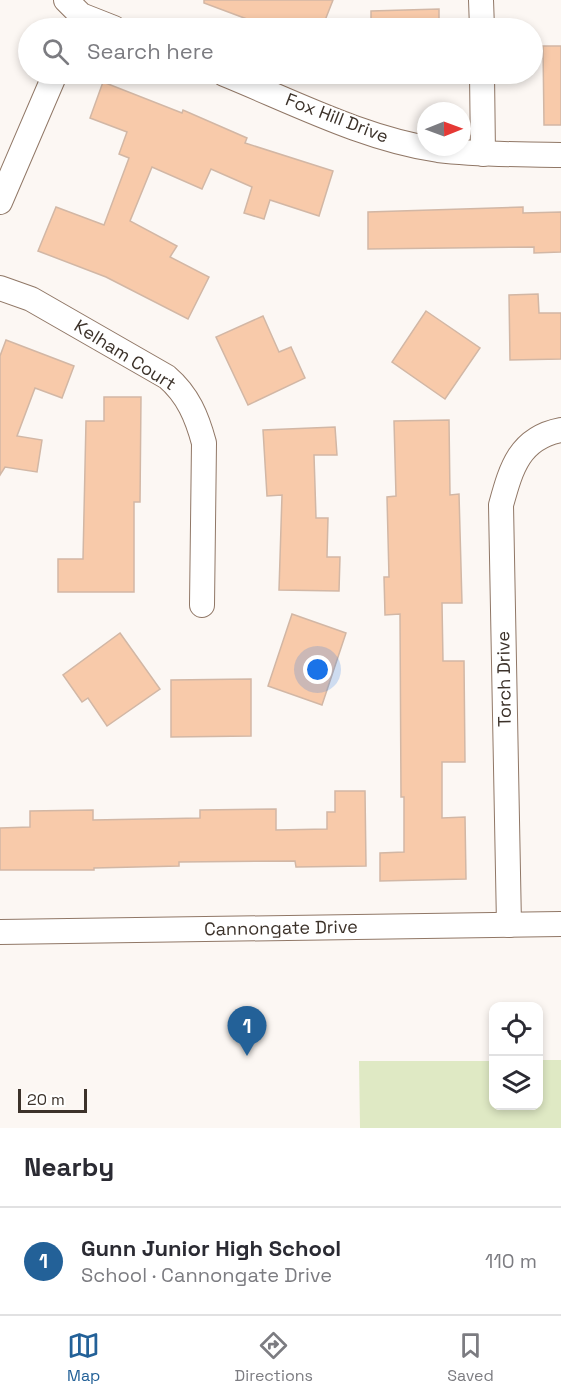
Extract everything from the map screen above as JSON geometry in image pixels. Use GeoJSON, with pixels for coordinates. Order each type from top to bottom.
{"type":"FeatureCollection","features":[{"type":"Feature","properties":{"kind":"street"},"geometry":{"type":"LineString","coordinates":[[481,0],[482,18]]}},
{"type":"Feature","properties":{"kind":"street"},"geometry":{"type":"LineString","coordinates":[[77,11],[92,18]]}},
{"type":"Feature","properties":{"kind":"street"},"geometry":{"type":"LineString","coordinates":[[0,202],[51,84]]}},
{"type":"Feature","properties":{"kind":"street","name":"Fox Hill Drive"},"geometry":{"type":"LineString","coordinates":[[250,84],[391,139],[436,149],[483,154],[561,154]]}},
{"type":"Feature","properties":{"kind":"street"},"geometry":{"type":"LineString","coordinates":[[482,84],[483,154]]}},
{"type":"Feature","properties":{"kind":"street","name":"Kelham Court"},"geometry":{"type":"LineString","coordinates":[[0,288],[31,299],[167,377],[180,388],[198,420],[204,443],[202,605]]}},
{"type":"Feature","properties":{"kind":"street","name":"Torch Drive"},"geometry":{"type":"LineString","coordinates":[[509,925],[501,505],[511,466],[531,442],[561,430]]}},
{"type":"Feature","properties":{"kind":"street","name":"Cannongate Drive"},"geometry":{"type":"LineString","coordinates":[[0,932],[561,924]]}},
{"type":"Feature","properties":{"kind":"green space"},"geometry":{"type":"Polygon","coordinates":[[[543,1060],[561,1060],[561,1128],[360,1128],[359,1061],[489,1061],[489,1110],[543,1110],[543,1060]]]}},
{"type":"Feature","properties":{"kind":"building"},"geometry":{"type":"Polygon","coordinates":[[[204,0],[333,0],[326,18],[244,18],[204,3],[204,0]]]}},
{"type":"Feature","properties":{"kind":"building"},"geometry":{"type":"Polygon","coordinates":[[[439,9],[439,18],[371,18],[371,11],[439,9]]]}},
{"type":"Feature","properties":{"kind":"building"},"geometry":{"type":"Polygon","coordinates":[[[543,46],[561,46],[561,125],[544,125],[543,46]]]}},
{"type":"Feature","properties":{"kind":"building"},"geometry":{"type":"Polygon","coordinates":[[[102,84],[108,84],[182,113],[183,110],[247,138],[245,143],[333,171],[319,216],[270,200],[264,219],[244,213],[252,187],[211,169],[202,189],[152,167],[130,221],[177,246],[170,257],[209,277],[188,319],[106,277],[38,251],[56,207],[104,225],[129,158],[119,154],[127,132],[90,118],[102,84]]]}},
{"type":"Feature","properties":{"kind":"building"},"geometry":{"type":"Polygon","coordinates":[[[523,207],[523,213],[561,212],[561,252],[534,253],[534,247],[368,249],[368,212],[523,207]]]}},
{"type":"Feature","properties":{"kind":"building"},"geometry":{"type":"Polygon","coordinates":[[[538,294],[539,313],[561,313],[561,359],[510,360],[509,295],[538,294]]]}},
{"type":"Feature","properties":{"kind":"building"},"geometry":{"type":"Polygon","coordinates":[[[426,311],[480,348],[445,399],[392,362],[426,311]]]}},
{"type":"Feature","properties":{"kind":"building"},"geometry":{"type":"Polygon","coordinates":[[[263,316],[279,352],[291,347],[305,378],[248,405],[216,337],[263,316]]]}},
{"type":"Feature","properties":{"kind":"building"},"geometry":{"type":"Polygon","coordinates":[[[6,340],[74,366],[62,398],[35,388],[17,436],[42,440],[37,472],[5,467],[0,475],[0,356],[6,340]]]}},
{"type":"Feature","properties":{"kind":"building"},"geometry":{"type":"Polygon","coordinates":[[[104,397],[141,397],[140,502],[134,502],[134,592],[58,592],[58,559],[83,559],[86,421],[104,421],[104,397]]]}},
{"type":"Feature","properties":{"kind":"building"},"geometry":{"type":"Polygon","coordinates":[[[449,420],[450,495],[459,494],[462,603],[442,603],[443,661],[464,661],[465,762],[442,762],[442,818],[465,817],[466,879],[380,881],[380,853],[404,852],[404,797],[401,797],[400,614],[385,615],[384,577],[389,577],[387,497],[396,496],[394,421],[449,420]]]}},
{"type":"Feature","properties":{"kind":"building"},"geometry":{"type":"Polygon","coordinates":[[[335,427],[337,455],[314,455],[316,518],[328,518],[327,557],[340,557],[339,591],[279,590],[282,495],[267,496],[263,430],[335,427]]]}},
{"type":"Feature","properties":{"kind":"building"},"geometry":{"type":"Polygon","coordinates":[[[292,614],[346,633],[322,705],[268,686],[292,614]]]}},
{"type":"Feature","properties":{"kind":"building"},"geometry":{"type":"Polygon","coordinates":[[[120,633],[160,689],[107,726],[88,698],[82,702],[63,675],[120,633]]]}},
{"type":"Feature","properties":{"kind":"building"},"geometry":{"type":"Polygon","coordinates":[[[251,679],[251,736],[171,737],[171,680],[251,679]]]}},
{"type":"Feature","properties":{"kind":"building"},"geometry":{"type":"Polygon","coordinates":[[[335,791],[365,791],[366,866],[296,867],[295,861],[179,862],[179,866],[94,868],[94,870],[0,870],[0,828],[30,827],[30,811],[93,810],[93,820],[200,818],[200,810],[276,809],[276,830],[327,829],[327,812],[335,812],[335,791]]]}},
{"type":"Feature","properties":{"kind":"place","name":"Gunn Junior High School"},"geometry":{"type":"Point","coordinates":[247,1056]}}]}
